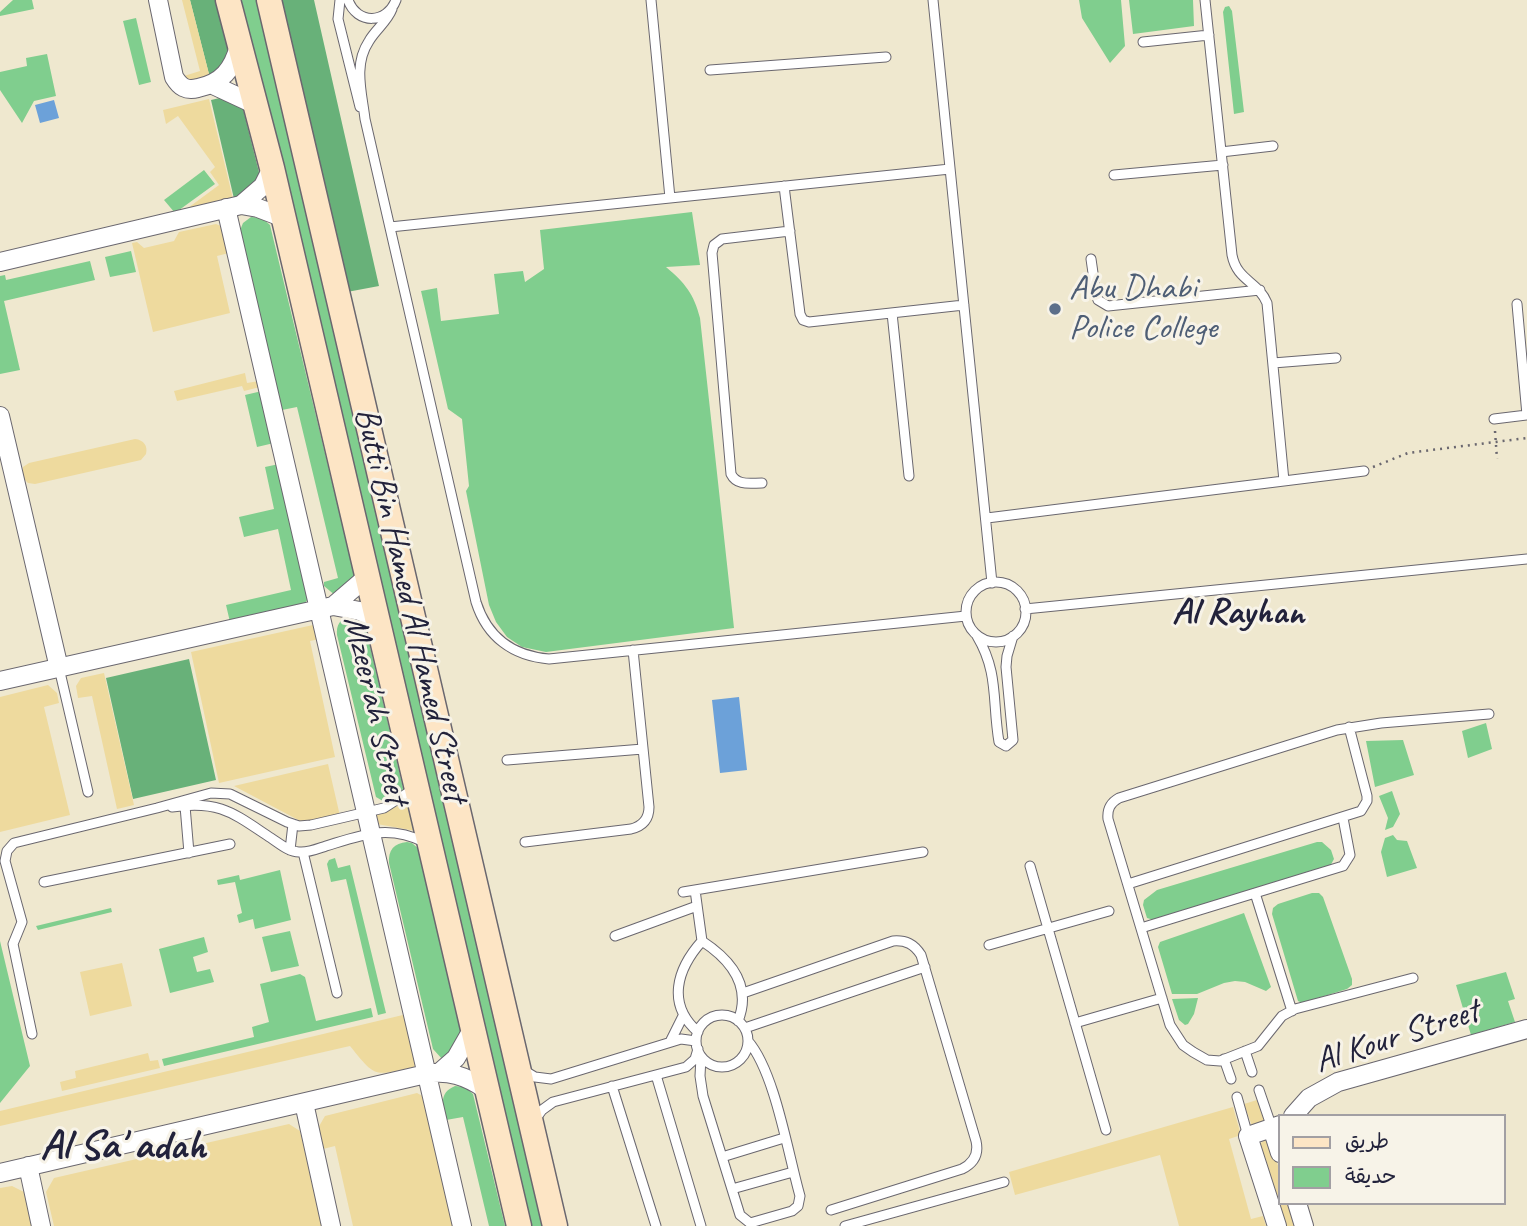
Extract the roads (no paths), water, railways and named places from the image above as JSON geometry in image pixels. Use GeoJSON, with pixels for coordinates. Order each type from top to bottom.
{"type":"FeatureCollection","features":[{"type":"Feature","properties":{"kind":"street"},"geometry":{"type":"LineString","coordinates":[[158,0],[177,82],[186,89],[213,85],[228,72],[239,46]]}},
{"type":"Feature","properties":{"kind":"street","name":"Butti Bin Hamed Al Hamed Street"},"geometry":{"type":"LineString","coordinates":[[228,0],[284,218],[519,1226]]}},
{"type":"Feature","properties":{"kind":"street","name":"Butti Bin Hamed Al Hamed Street"},"geometry":{"type":"LineString","coordinates":[[269,0],[555,1226]]}},
{"type":"Feature","properties":{"kind":"street"},"geometry":{"type":"LineString","coordinates":[[213,85],[256,105]]}},
{"type":"Feature","properties":{"kind":"street"},"geometry":{"type":"LineString","coordinates":[[233,207],[263,186],[272,168]]}},
{"type":"Feature","properties":{"kind":"street"},"geometry":{"type":"LineString","coordinates":[[0,262],[233,207],[267,210],[284,218]]}},
{"type":"Feature","properties":{"kind":"street","name":"Mzeer'ah Street"},"geometry":{"type":"LineString","coordinates":[[233,207],[326,607],[366,813],[433,1073],[462,1226]]}},
{"type":"Feature","properties":{"kind":"street"},"geometry":{"type":"LineString","coordinates":[[0,416],[59,668]]}},
{"type":"Feature","properties":{"kind":"street"},"geometry":{"type":"LineString","coordinates":[[326,607],[368,576]]}},
{"type":"Feature","properties":{"kind":"street"},"geometry":{"type":"LineString","coordinates":[[0,681],[326,607],[360,611],[377,619]]}},
{"type":"Feature","properties":{"kind":"street","name":"Al Kour Street"},"geometry":{"type":"LineString","coordinates":[[1295,1114],[1309,1098],[1338,1082],[1527,1029]]}},
{"type":"Feature","properties":{"kind":"street"},"geometry":{"type":"LineString","coordinates":[[0,1173],[433,1073],[456,1058],[472,1030]]}},
{"type":"Feature","properties":{"kind":"street"},"geometry":{"type":"LineString","coordinates":[[433,1073],[468,1079],[485,1089]]}},
{"type":"Feature","properties":{"kind":"street"},"geometry":{"type":"LineString","coordinates":[[304,1103],[331,1226]]}},
{"type":"Feature","properties":{"kind":"street"},"geometry":{"type":"LineString","coordinates":[[1276,1126],[1248,1136],[1277,1226]]}},
{"type":"Feature","properties":{"kind":"street"},"geometry":{"type":"LineString","coordinates":[[28,1166],[41,1226]]}},
{"type":"Feature","properties":{"kind":"street"},"geometry":{"type":"LineString","coordinates":[[1298,1205],[1304,1226]]}},
{"type":"Feature","properties":{"kind":"lane"},"geometry":{"type":"LineString","coordinates":[[340,0],[337,11],[339,27],[357,99],[365,119]]}},
{"type":"Feature","properties":{"kind":"lane"},"geometry":{"type":"LineString","coordinates":[[348,0],[355,13],[368,19],[381,17],[395,3]]}},
{"type":"Feature","properties":{"kind":"lane"},"geometry":{"type":"LineString","coordinates":[[651,0],[670,198]]}},
{"type":"Feature","properties":{"kind":"lane"},"geometry":{"type":"LineString","coordinates":[[933,0],[992,583]]}},
{"type":"Feature","properties":{"kind":"lane"},"geometry":{"type":"LineString","coordinates":[[1205,0],[1233,261],[1243,278],[1260,290],[1267,303],[1284,481]]}},
{"type":"Feature","properties":{"kind":"lane"},"geometry":{"type":"LineString","coordinates":[[395,3],[385,23],[370,39],[361,57],[360,79],[365,119],[476,602],[484,621],[504,644],[514,651],[549,659],[966,616]]}},
{"type":"Feature","properties":{"kind":"lane"},"geometry":{"type":"LineString","coordinates":[[1143,42],[1209,35]]}},
{"type":"Feature","properties":{"kind":"lane"},"geometry":{"type":"LineString","coordinates":[[710,70],[886,57]]}},
{"type":"Feature","properties":{"kind":"lane"},"geometry":{"type":"LineString","coordinates":[[1221,152],[1273,146]]}},
{"type":"Feature","properties":{"kind":"lane"},"geometry":{"type":"LineString","coordinates":[[1114,175],[1223,165]]}},
{"type":"Feature","properties":{"kind":"lane"},"geometry":{"type":"LineString","coordinates":[[390,227],[950,169]]}},
{"type":"Feature","properties":{"kind":"lane"},"geometry":{"type":"LineString","coordinates":[[784,186],[800,314],[803,320],[809,322],[964,305]]}},
{"type":"Feature","properties":{"kind":"lane"},"geometry":{"type":"LineString","coordinates":[[762,483],[741,483],[731,474],[712,253],[714,244],[722,239],[790,231]]}},
{"type":"Feature","properties":{"kind":"lane"},"geometry":{"type":"LineString","coordinates":[[1091,259],[1098,300],[1108,306],[1260,290]]}},
{"type":"Feature","properties":{"kind":"lane"},"geometry":{"type":"LineString","coordinates":[[1494,419],[1527,415],[1517,304]]}},
{"type":"Feature","properties":{"kind":"lane"},"geometry":{"type":"LineString","coordinates":[[892,313],[909,475]]}},
{"type":"Feature","properties":{"kind":"lane"},"geometry":{"type":"LineString","coordinates":[[1273,363],[1336,358]]}},
{"type":"Feature","properties":{"kind":"lane"},"geometry":{"type":"LineString","coordinates":[[987,518],[1364,471]]}},
{"type":"Feature","properties":{"kind":"lane"},"geometry":{"type":"LineString","coordinates":[[1026,609],[1527,559]]}},
{"type":"Feature","properties":{"kind":"lane"},"geometry":{"type":"LineString","coordinates":[[1000,583],[1014,589],[1024,601],[1026,609],[1023,624],[1013,636],[1007,656],[1013,740],[1006,746],[1001,744],[998,738],[992,671],[987,653],[968,623],[966,608],[972,594],[985,584],[1000,583]]}},
{"type":"Feature","properties":{"kind":"lane"},"geometry":{"type":"LineString","coordinates":[[977,636],[999,642],[1013,636]]}},
{"type":"Feature","properties":{"kind":"lane"},"geometry":{"type":"LineString","coordinates":[[525,842],[631,829],[641,825],[649,812],[633,650]]}},
{"type":"Feature","properties":{"kind":"lane"},"geometry":{"type":"LineString","coordinates":[[59,668],[88,792]]}},
{"type":"Feature","properties":{"kind":"lane"},"geometry":{"type":"LineString","coordinates":[[1413,978],[1292,1011],[1277,1021],[1263,1042],[1224,1059],[1207,1060],[1184,1045],[1170,1025],[1108,814],[1110,805],[1114,800],[1325,732],[1349,727],[1489,715]]}},
{"type":"Feature","properties":{"kind":"lane"},"geometry":{"type":"LineString","coordinates":[[1128,884],[1361,811],[1367,801],[1349,727]]}},
{"type":"Feature","properties":{"kind":"lane"},"geometry":{"type":"LineString","coordinates":[[507,760],[643,749]]}},
{"type":"Feature","properties":{"kind":"lane"},"geometry":{"type":"LineString","coordinates":[[32,1034],[13,944],[22,922],[5,861],[7,851],[19,841],[211,793],[230,793],[293,824],[311,825],[393,804],[416,786]]}},
{"type":"Feature","properties":{"kind":"lane"},"geometry":{"type":"LineString","coordinates":[[157,808],[203,804],[227,810],[290,850],[303,852],[371,832],[401,834],[429,844]]}},
{"type":"Feature","properties":{"kind":"lane"},"geometry":{"type":"LineString","coordinates":[[185,806],[189,853]]}},
{"type":"Feature","properties":{"kind":"lane"},"geometry":{"type":"LineString","coordinates":[[1141,928],[1347,863],[1350,850],[1343,818]]}},
{"type":"Feature","properties":{"kind":"lane"},"geometry":{"type":"LineString","coordinates":[[290,850],[293,824]]}},
{"type":"Feature","properties":{"kind":"lane"},"geometry":{"type":"LineString","coordinates":[[44,882],[230,844]]}},
{"type":"Feature","properties":{"kind":"lane"},"geometry":{"type":"LineString","coordinates":[[303,852],[337,993]]}},
{"type":"Feature","properties":{"kind":"lane"},"geometry":{"type":"LineString","coordinates":[[683,892],[923,852]]}},
{"type":"Feature","properties":{"kind":"lane"},"geometry":{"type":"LineString","coordinates":[[1030,866],[1106,1130]]}},
{"type":"Feature","properties":{"kind":"lane"},"geometry":{"type":"LineString","coordinates":[[695,890],[702,941],[721,955],[736,972],[743,993],[742,1025],[748,1041],[765,1067],[800,1196],[798,1206],[792,1211],[755,1222],[743,1219],[701,1086],[698,1044]]}},
{"type":"Feature","properties":{"kind":"lane"},"geometry":{"type":"LineString","coordinates":[[1255,893],[1292,1011]]}},
{"type":"Feature","properties":{"kind":"lane"},"geometry":{"type":"LineString","coordinates":[[615,936],[697,906]]}},
{"type":"Feature","properties":{"kind":"lane"},"geometry":{"type":"LineString","coordinates":[[989,946],[1109,911]]}},
{"type":"Feature","properties":{"kind":"lane"},"geometry":{"type":"LineString","coordinates":[[702,941],[681,973],[678,995],[684,1016],[698,1044],[714,1066],[730,1066],[743,1056],[748,1041]]}},
{"type":"Feature","properties":{"kind":"lane"},"geometry":{"type":"LineString","coordinates":[[743,993],[893,942],[913,945],[921,955],[976,1141],[977,1153],[971,1163],[962,1170],[831,1210]]}},
{"type":"Feature","properties":{"kind":"lane"},"geometry":{"type":"LineString","coordinates":[[742,1025],[925,967]]}},
{"type":"Feature","properties":{"kind":"lane"},"geometry":{"type":"LineString","coordinates":[[1075,1023],[1162,998]]}},
{"type":"Feature","properties":{"kind":"lane"},"geometry":{"type":"LineString","coordinates":[[670,1042],[684,1016]]}},
{"type":"Feature","properties":{"kind":"lane"},"geometry":{"type":"LineString","coordinates":[[532,1127],[542,1110],[553,1102],[690,1065],[697,1056],[698,1044],[707,1021],[719,1016],[732,1017],[742,1025]]}},
{"type":"Feature","properties":{"kind":"lane"},"geometry":{"type":"LineString","coordinates":[[518,1063],[536,1077],[551,1079],[681,1039],[698,1044]]}},
{"type":"Feature","properties":{"kind":"lane"},"geometry":{"type":"LineString","coordinates":[[1245,1051],[1252,1072]]}},
{"type":"Feature","properties":{"kind":"lane"},"geometry":{"type":"LineString","coordinates":[[1224,1059],[1231,1079]]}},
{"type":"Feature","properties":{"kind":"lane"},"geometry":{"type":"LineString","coordinates":[[656,1074],[701,1226]]}},
{"type":"Feature","properties":{"kind":"lane"},"geometry":{"type":"LineString","coordinates":[[612,1086],[656,1226]]}},
{"type":"Feature","properties":{"kind":"lane"},"geometry":{"type":"LineString","coordinates":[[1259,1090],[1276,1126]]}},
{"type":"Feature","properties":{"kind":"lane"},"geometry":{"type":"LineString","coordinates":[[1237,1097],[1248,1136]]}},
{"type":"Feature","properties":{"kind":"lane"},"geometry":{"type":"LineString","coordinates":[[722,1157],[784,1138]]}},
{"type":"Feature","properties":{"kind":"lane"},"geometry":{"type":"LineString","coordinates":[[732,1189],[793,1172]]}},
{"type":"Feature","properties":{"kind":"lane"},"geometry":{"type":"LineString","coordinates":[[845,1226],[1004,1182]]}},
{"type":"Feature","properties":{"kind":"water"},"geometry":{"type":"Polygon","coordinates":[[[54,100],[59,118],[40,123],[35,105],[54,100]]]}},
{"type":"Feature","properties":{"kind":"water"},"geometry":{"type":"Polygon","coordinates":[[[739,697],[747,770],[720,773],[712,700],[739,697]]]}},
{"type":"Feature","properties":{"kind":"place","name":"Abu Dhabi Police College"},"geometry":{"type":"Point","coordinates":[1055,309]}},
{"type":"Feature","properties":{"kind":"district","name":"Al Rayhan"},"geometry":{"type":"Point","coordinates":[1238,613]}},
{"type":"Feature","properties":{"kind":"district","name":"Al Sa' adah"},"geometry":{"type":"Point","coordinates":[123,1147]}}]}
